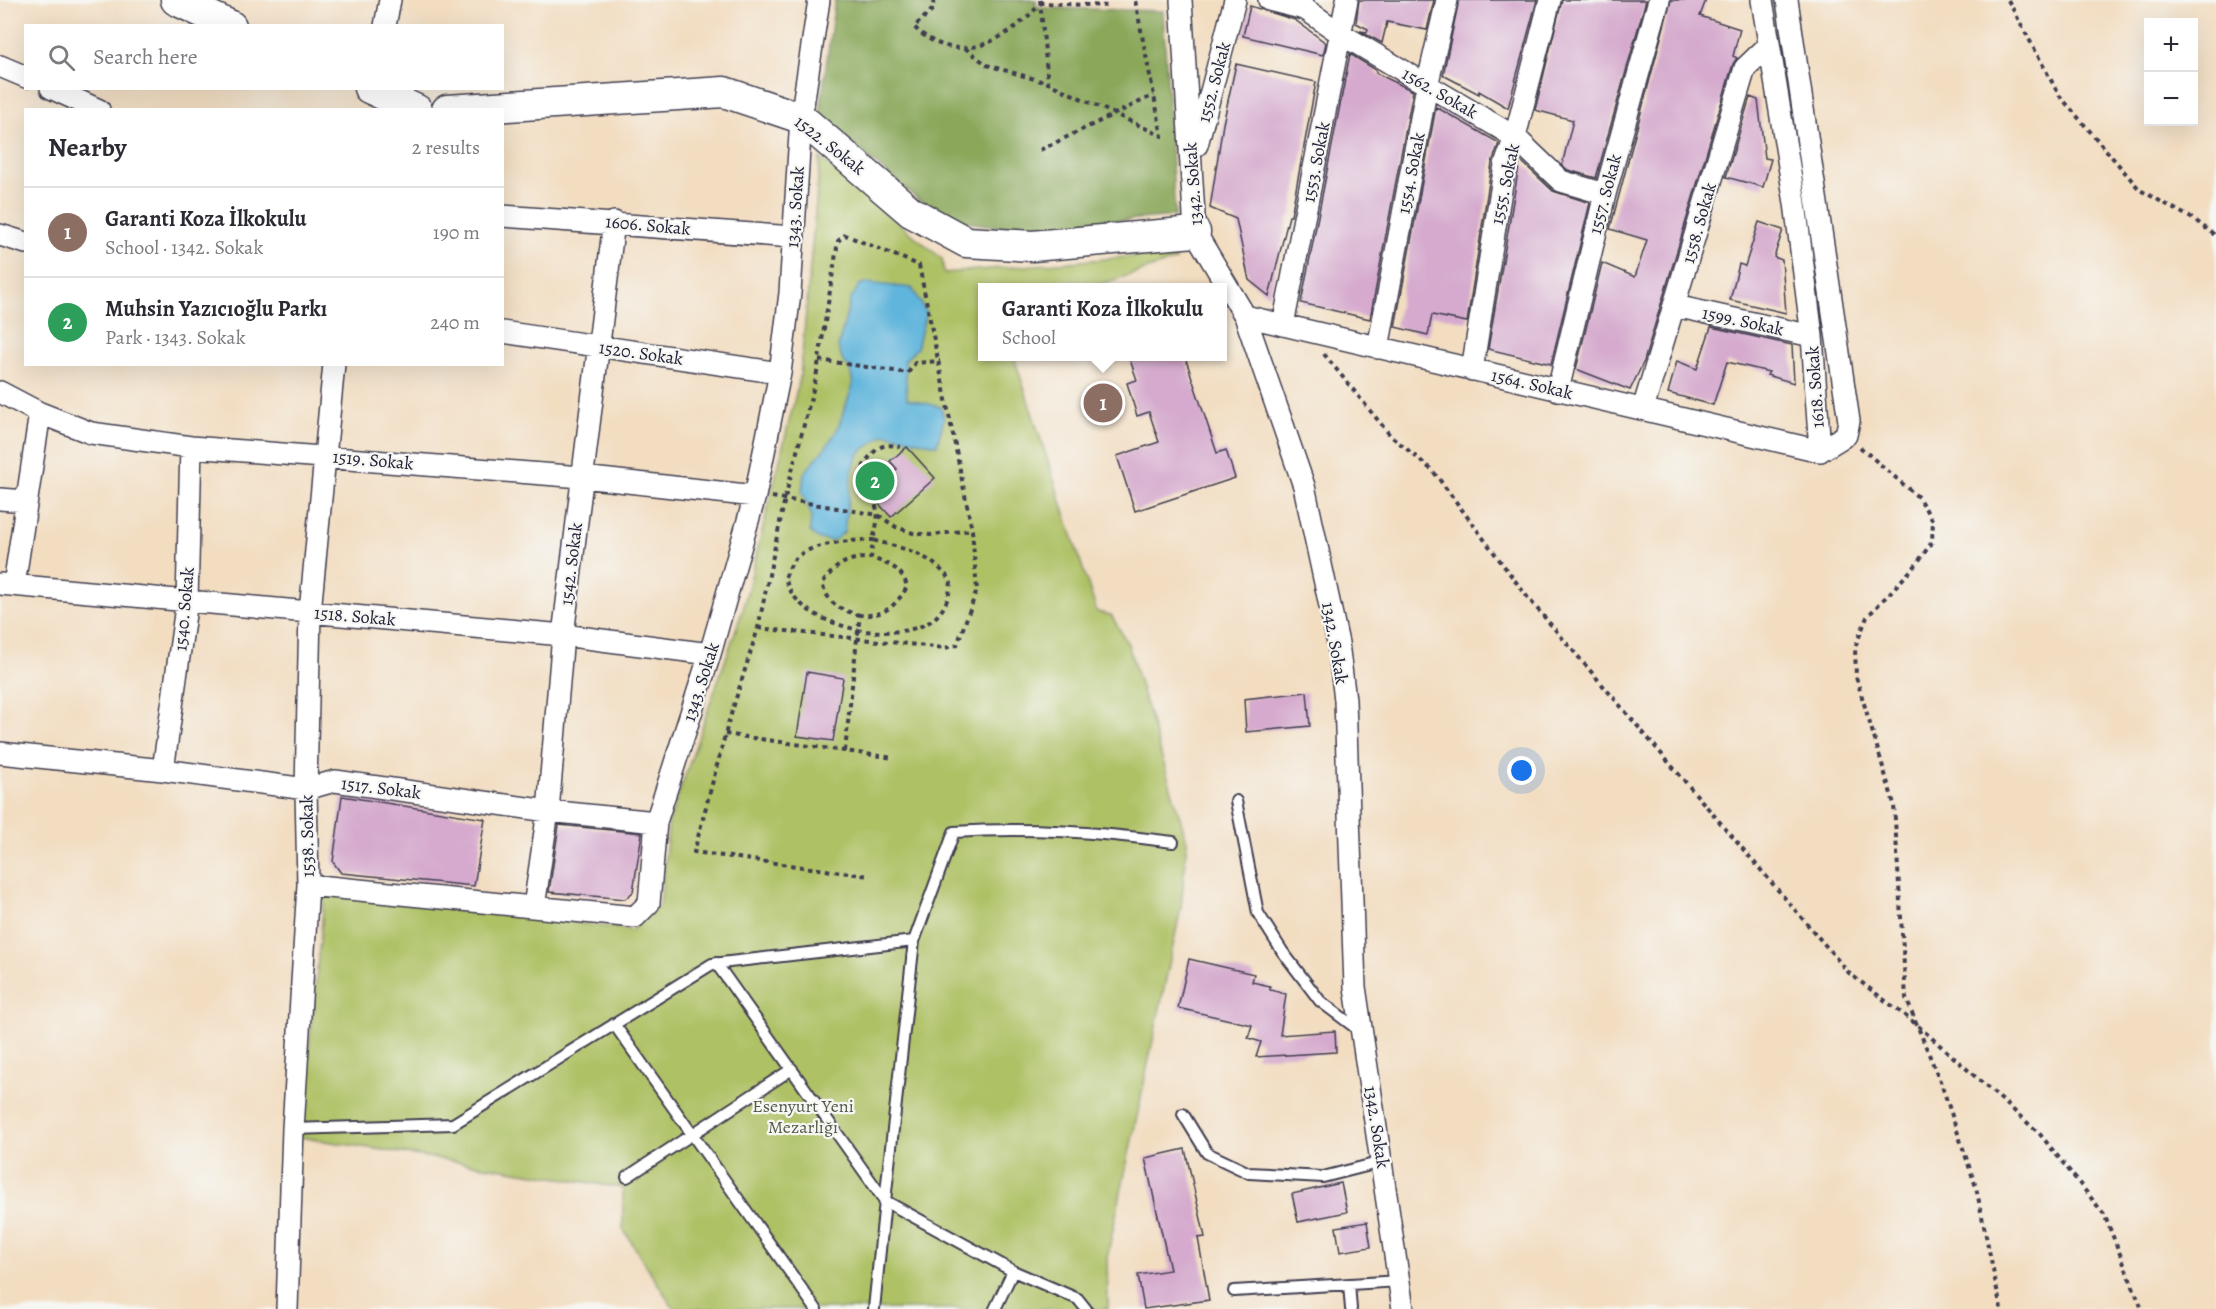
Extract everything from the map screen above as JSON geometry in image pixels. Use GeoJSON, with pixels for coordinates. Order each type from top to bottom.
{"type":"FeatureCollection","features":[{"type":"Feature","properties":{"kind":"street"},"geometry":{"type":"LineString","coordinates":[[176,0],[227,24]]}},
{"type":"Feature","properties":{"kind":"street"},"geometry":{"type":"LineString","coordinates":[[385,24],[390,0]]}},
{"type":"Feature","properties":{"kind":"street","name":"1343. Sokak"},"geometry":{"type":"LineString","coordinates":[[308,885],[635,917],[649,903],[656,822],[710,654],[755,496],[780,373],[794,237],[801,117],[819,0]]}},
{"type":"Feature","properties":{"kind":"street","name":"1342. Sokak"},"geometry":{"type":"LineString","coordinates":[[1181,0],[1195,232],[1225,283]]}},
{"type":"Feature","properties":{"kind":"street","name":"1552. Sokak"},"geometry":{"type":"LineString","coordinates":[[1192,163],[1235,0]]}},
{"type":"Feature","properties":{"kind":"street","name":"1562. Sokak"},"geometry":{"type":"LineString","coordinates":[[1269,0],[1305,9],[1341,34],[1515,137],[1561,181],[1605,194]]}},
{"type":"Feature","properties":{"kind":"street","name":"1553. Sokak"},"geometry":{"type":"LineString","coordinates":[[1283,324],[1347,0]]}},
{"type":"Feature","properties":{"kind":"street","name":"1554. Sokak"},"geometry":{"type":"LineString","coordinates":[[1378,348],[1427,86],[1447,0]]}},
{"type":"Feature","properties":{"kind":"street","name":"1555. Sokak"},"geometry":{"type":"LineString","coordinates":[[1473,370],[1505,165],[1515,137],[1550,0]]}},
{"type":"Feature","properties":{"kind":"street","name":"1557. Sokak"},"geometry":{"type":"LineString","coordinates":[[1558,390],[1605,194],[1659,0]]}},
{"type":"Feature","properties":{"kind":"street","name":"1618. Sokak"},"geometry":{"type":"LineString","coordinates":[[1762,0],[1795,204],[1812,336],[1820,451],[1846,435],[1849,421],[1787,0]]}},
{"type":"Feature","properties":{"kind":"street","name":"1558. Sokak"},"geometry":{"type":"LineString","coordinates":[[1643,410],[1745,68],[1769,45]]}},
{"type":"Feature","properties":{"kind":"street"},"geometry":{"type":"LineString","coordinates":[[0,66],[24,77]]}},
{"type":"Feature","properties":{"kind":"street"},"geometry":{"type":"LineString","coordinates":[[55,90],[92,108]]}},
{"type":"Feature","properties":{"kind":"street"},"geometry":{"type":"LineString","coordinates":[[374,90],[413,108]]}},
{"type":"Feature","properties":{"kind":"street","name":"1522. Sokak"},"geometry":{"type":"LineString","coordinates":[[478,108],[724,92],[801,117],[911,212],[966,242],[1032,246],[1195,232]]}},
{"type":"Feature","properties":{"kind":"street","name":"1606. Sokak"},"geometry":{"type":"LineString","coordinates":[[504,216],[614,222],[794,237]]}},
{"type":"Feature","properties":{"kind":"street","name":"1542. Sokak"},"geometry":{"type":"LineString","coordinates":[[534,907],[548,811],[562,635],[614,222]]}},
{"type":"Feature","properties":{"kind":"street"},"geometry":{"type":"LineString","coordinates":[[0,235],[24,239]]}},
{"type":"Feature","properties":{"kind":"street","name":"1342. Sokak"},"geometry":{"type":"LineString","coordinates":[[1227,286],[1245,316],[1304,486],[1338,643],[1345,700],[1355,987],[1404,1309]]}},
{"type":"Feature","properties":{"kind":"street","name":"1599. Sokak"},"geometry":{"type":"LineString","coordinates":[[1675,306],[1812,336]]}},
{"type":"Feature","properties":{"kind":"street","name":"1564. Sokak"},"geometry":{"type":"LineString","coordinates":[[1245,316],[1820,451]]}},
{"type":"Feature","properties":{"kind":"street","name":"1520. Sokak"},"geometry":{"type":"LineString","coordinates":[[504,332],[780,373]]}},
{"type":"Feature","properties":{"kind":"street","name":"1538. Sokak"},"geometry":{"type":"LineString","coordinates":[[287,1309],[293,1129],[308,885],[306,789],[309,612],[334,366]]}},
{"type":"Feature","properties":{"kind":"street","name":"1519. Sokak"},"geometry":{"type":"LineString","coordinates":[[0,392],[40,413],[91,433],[191,447],[582,477],[755,496]]}},
{"type":"Feature","properties":{"kind":"street"},"geometry":{"type":"LineString","coordinates":[[7,585],[26,501],[40,413]]}},
{"type":"Feature","properties":{"kind":"street","name":"1540. Sokak"},"geometry":{"type":"LineString","coordinates":[[163,770],[187,600],[191,447]]}},
{"type":"Feature","properties":{"kind":"street"},"geometry":{"type":"LineString","coordinates":[[0,499],[26,501]]}},
{"type":"Feature","properties":{"kind":"street","name":"1518. Sokak"},"geometry":{"type":"LineString","coordinates":[[7,585],[562,635],[710,654]]}},
{"type":"Feature","properties":{"kind":"street","name":"1517. Sokak"},"geometry":{"type":"LineString","coordinates":[[0,753],[163,770],[306,789],[335,781],[548,811],[656,822]]}},
{"type":"Feature","properties":{"kind":"lane"},"geometry":{"type":"LineString","coordinates":[[1236,801],[1258,913],[1282,951],[1320,1001],[1362,1033]]}},
{"type":"Feature","properties":{"kind":"lane"},"geometry":{"type":"LineString","coordinates":[[874,1309],[914,941],[954,832],[999,829],[1087,831],[1173,842]]}},
{"type":"Feature","properties":{"kind":"lane"},"geometry":{"type":"LineString","coordinates":[[293,1129],[453,1124],[716,963],[914,941]]}},
{"type":"Feature","properties":{"kind":"lane"},"geometry":{"type":"LineString","coordinates":[[716,963],[885,1201],[1013,1271],[1078,1299],[1086,1309]]}},
{"type":"Feature","properties":{"kind":"lane"},"geometry":{"type":"LineString","coordinates":[[614,1024],[816,1309]]}},
{"type":"Feature","properties":{"kind":"lane"},"geometry":{"type":"LineString","coordinates":[[627,1177],[792,1069]]}},
{"type":"Feature","properties":{"kind":"lane"},"geometry":{"type":"LineString","coordinates":[[1184,1114],[1207,1153],[1249,1173],[1323,1177],[1382,1162]]}},
{"type":"Feature","properties":{"kind":"lane"},"geometry":{"type":"LineString","coordinates":[[995,1309],[1013,1271]]}},
{"type":"Feature","properties":{"kind":"lane"},"geometry":{"type":"LineString","coordinates":[[1234,1291],[1400,1281]]}},
{"type":"Feature","properties":{"kind":"lane"},"geometry":{"type":"LineString","coordinates":[[1349,1284],[1351,1309]]}},
{"type":"Feature","properties":{"kind":"path"},"geometry":{"type":"LineString","coordinates":[[934,0],[932,10],[914,27],[924,37],[940,45],[965,48],[981,46],[1004,36],[1028,18],[1041,2]]}},
{"type":"Feature","properties":{"kind":"path"},"geometry":{"type":"LineString","coordinates":[[965,48],[987,66],[1048,83],[1162,136],[1135,0]]}},
{"type":"Feature","properties":{"kind":"path"},"geometry":{"type":"LineString","coordinates":[[2008,0],[2058,96],[2140,190],[2195,220],[2216,236]]}},
{"type":"Feature","properties":{"kind":"path"},"geometry":{"type":"LineString","coordinates":[[1041,2],[1110,6]]}},
{"type":"Feature","properties":{"kind":"path"},"geometry":{"type":"LineString","coordinates":[[1041,2],[1048,83]]}},
{"type":"Feature","properties":{"kind":"path"},"geometry":{"type":"LineString","coordinates":[[1040,150],[1154,95]]}},
{"type":"Feature","properties":{"kind":"path"},"geometry":{"type":"LineString","coordinates":[[758,628],[945,648],[957,645],[976,591],[972,530],[919,264],[844,235],[838,241],[819,360],[785,498],[758,628],[725,734],[694,852],[869,876]]}},
{"type":"Feature","properties":{"kind":"path"},"geometry":{"type":"LineString","coordinates":[[1321,351],[1390,435],[1433,471],[1528,598],[1849,973],[1916,1024],[2038,1133],[2104,1214],[2142,1309]]}},
{"type":"Feature","properties":{"kind":"path"},"geometry":{"type":"LineString","coordinates":[[819,360],[847,366],[908,373],[915,363],[940,361]]}},
{"type":"Feature","properties":{"kind":"path"},"geometry":{"type":"LineString","coordinates":[[1846,435],[1918,497],[1933,520],[1932,542],[1915,566],[1867,616],[1855,647],[1856,677],[1894,804],[1906,998],[1942,1086],[1976,1187],[2001,1309]]}},
{"type":"Feature","properties":{"kind":"path"},"geometry":{"type":"LineString","coordinates":[[871,558],[878,515],[862,479],[863,464],[876,450],[889,444],[900,447]]}},
{"type":"Feature","properties":{"kind":"path"},"geometry":{"type":"LineString","coordinates":[[755,496],[785,498],[878,515],[896,527],[930,536],[972,530]]}},
{"type":"Feature","properties":{"kind":"path"},"geometry":{"type":"LineString","coordinates":[[851,540],[873,540],[906,548],[937,564],[951,581],[945,608],[925,625],[883,633],[858,630],[823,621],[790,594],[785,578],[794,560],[809,551],[851,540]]}},
{"type":"Feature","properties":{"kind":"path"},"geometry":{"type":"LineString","coordinates":[[857,557],[871,558],[898,569],[905,578],[907,587],[899,600],[887,611],[860,615],[841,610],[833,604],[822,584],[831,570],[845,560],[857,557]]}},
{"type":"Feature","properties":{"kind":"path"},"geometry":{"type":"LineString","coordinates":[[845,751],[860,615]]}},
{"type":"Feature","properties":{"kind":"path"},"geometry":{"type":"LineString","coordinates":[[725,734],[894,758]]}},
{"type":"Feature","properties":{"kind":"green space"},"geometry":{"type":"Polygon","coordinates":[[[835,0],[1036,0],[1036,6],[1046,8],[1163,11],[1175,216],[1014,229],[961,221],[918,199],[832,128],[820,111],[835,0]]]}},
{"type":"Feature","properties":{"kind":"green space","name":"Esenyurt Yeni Mezarlığı"},"geometry":{"type":"Polygon","coordinates":[[[820,158],[942,259],[944,273],[1172,253],[1176,260],[1104,283],[978,283],[978,361],[1015,361],[1097,612],[1111,615],[1128,644],[1187,841],[1181,908],[1107,1258],[1108,1309],[674,1309],[623,1229],[623,1188],[300,1137],[325,891],[632,930],[660,905],[669,822],[743,609],[800,377],[820,158]]]}},
{"type":"Feature","properties":{"kind":"water"},"geometry":{"type":"Polygon","coordinates":[[[866,283],[912,288],[926,312],[917,348],[905,360],[907,399],[941,407],[944,419],[937,445],[885,434],[859,453],[852,472],[844,532],[833,541],[819,539],[810,532],[811,514],[802,492],[804,473],[829,443],[838,428],[853,385],[850,368],[843,362],[838,347],[850,301],[859,285],[866,283]]]}},
{"type":"Feature","properties":{"kind":"building"},"geometry":{"type":"Polygon","coordinates":[[[1359,0],[1434,0],[1427,30],[1387,22],[1382,43],[1360,31],[1367,32],[1368,29],[1356,23],[1359,0]]]}},
{"type":"Feature","properties":{"kind":"building"},"geometry":{"type":"Polygon","coordinates":[[[1459,0],[1537,0],[1508,108],[1479,91],[1479,94],[1443,75],[1459,0]]]}},
{"type":"Feature","properties":{"kind":"building"},"geometry":{"type":"Polygon","coordinates":[[[1562,0],[1646,0],[1596,178],[1568,170],[1562,165],[1573,120],[1535,110],[1562,0]]]}},
{"type":"Feature","properties":{"kind":"building"},"geometry":{"type":"Polygon","coordinates":[[[1671,0],[1706,0],[1700,16],[1740,29],[1733,56],[1737,58],[1733,64],[1644,361],[1630,390],[1576,369],[1602,263],[1635,277],[1647,240],[1610,229],[1671,0]]]}},
{"type":"Feature","properties":{"kind":"building"},"geometry":{"type":"Polygon","coordinates":[[[1250,6],[1295,20],[1326,43],[1323,55],[1243,36],[1250,6]]]}},
{"type":"Feature","properties":{"kind":"building"},"geometry":{"type":"Polygon","coordinates":[[[1350,54],[1376,70],[1376,73],[1413,91],[1370,319],[1301,303],[1350,54]]]}},
{"type":"Feature","properties":{"kind":"building"},"geometry":{"type":"Polygon","coordinates":[[[1236,64],[1316,82],[1291,216],[1289,216],[1269,296],[1249,280],[1236,219],[1210,208],[1223,124],[1236,64]]]}},
{"type":"Feature","properties":{"kind":"building"},"geometry":{"type":"Polygon","coordinates":[[[1750,97],[1758,100],[1765,158],[1771,159],[1763,187],[1726,177],[1750,97]]]}},
{"type":"Feature","properties":{"kind":"building"},"geometry":{"type":"Polygon","coordinates":[[[1436,107],[1499,143],[1492,163],[1467,322],[1432,315],[1428,335],[1395,327],[1436,107]]]}},
{"type":"Feature","properties":{"kind":"building"},"geometry":{"type":"Polygon","coordinates":[[[1520,160],[1553,191],[1590,203],[1551,364],[1488,349],[1520,160]]]}},
{"type":"Feature","properties":{"kind":"building"},"geometry":{"type":"Polygon","coordinates":[[[1759,222],[1783,230],[1774,257],[1782,260],[1786,313],[1730,300],[1739,264],[1745,266],[1759,222]]]}},
{"type":"Feature","properties":{"kind":"building"},"geometry":{"type":"Polygon","coordinates":[[[1711,327],[1792,345],[1794,383],[1767,375],[1769,372],[1727,362],[1713,405],[1668,393],[1677,361],[1697,369],[1711,327]]]}},
{"type":"Feature","properties":{"kind":"building"},"geometry":{"type":"Polygon","coordinates":[[[1130,361],[1186,361],[1217,453],[1226,450],[1235,478],[1135,511],[1117,456],[1159,442],[1149,412],[1137,416],[1127,383],[1137,380],[1130,361]]]}},
{"type":"Feature","properties":{"kind":"building"},"geometry":{"type":"Polygon","coordinates":[[[907,447],[935,478],[891,517],[870,494],[897,469],[890,461],[907,447]]]}},
{"type":"Feature","properties":{"kind":"building"},"geometry":{"type":"Polygon","coordinates":[[[807,672],[843,678],[833,741],[797,736],[807,672]]]}},
{"type":"Feature","properties":{"kind":"building"},"geometry":{"type":"Polygon","coordinates":[[[1307,692],[1310,726],[1246,732],[1244,699],[1307,692]]]}},
{"type":"Feature","properties":{"kind":"building"},"geometry":{"type":"Polygon","coordinates":[[[342,796],[485,819],[474,886],[341,873],[333,862],[342,796]]]}},
{"type":"Feature","properties":{"kind":"building"},"geometry":{"type":"Polygon","coordinates":[[[559,825],[642,833],[633,892],[625,899],[549,892],[559,825]]]}},
{"type":"Feature","properties":{"kind":"building"},"geometry":{"type":"Polygon","coordinates":[[[1189,959],[1254,974],[1252,982],[1270,986],[1270,990],[1286,994],[1280,1035],[1335,1031],[1336,1052],[1256,1057],[1261,1042],[1248,1038],[1252,1025],[1178,1008],[1189,959]]]}},
{"type":"Feature","properties":{"kind":"building"},"geometry":{"type":"Polygon","coordinates":[[[1185,1149],[1205,1237],[1198,1238],[1209,1300],[1144,1309],[1138,1275],[1170,1270],[1145,1158],[1185,1149]]]}},
{"type":"Feature","properties":{"kind":"building"},"geometry":{"type":"Polygon","coordinates":[[[1341,1183],[1347,1212],[1298,1222],[1292,1194],[1341,1183]]]}},
{"type":"Feature","properties":{"kind":"building"},"geometry":{"type":"Polygon","coordinates":[[[1367,1222],[1371,1247],[1340,1252],[1336,1227],[1367,1222]]]}},
{"type":"Feature","properties":{"kind":"place","name":"Garanti Koza İlkokulu"},"geometry":{"type":"Point","coordinates":[1103,403]}},
{"type":"Feature","properties":{"kind":"place","name":"Muhsin Yazıcıoğlu Parkı"},"geometry":{"type":"Point","coordinates":[875,481]}}]}
